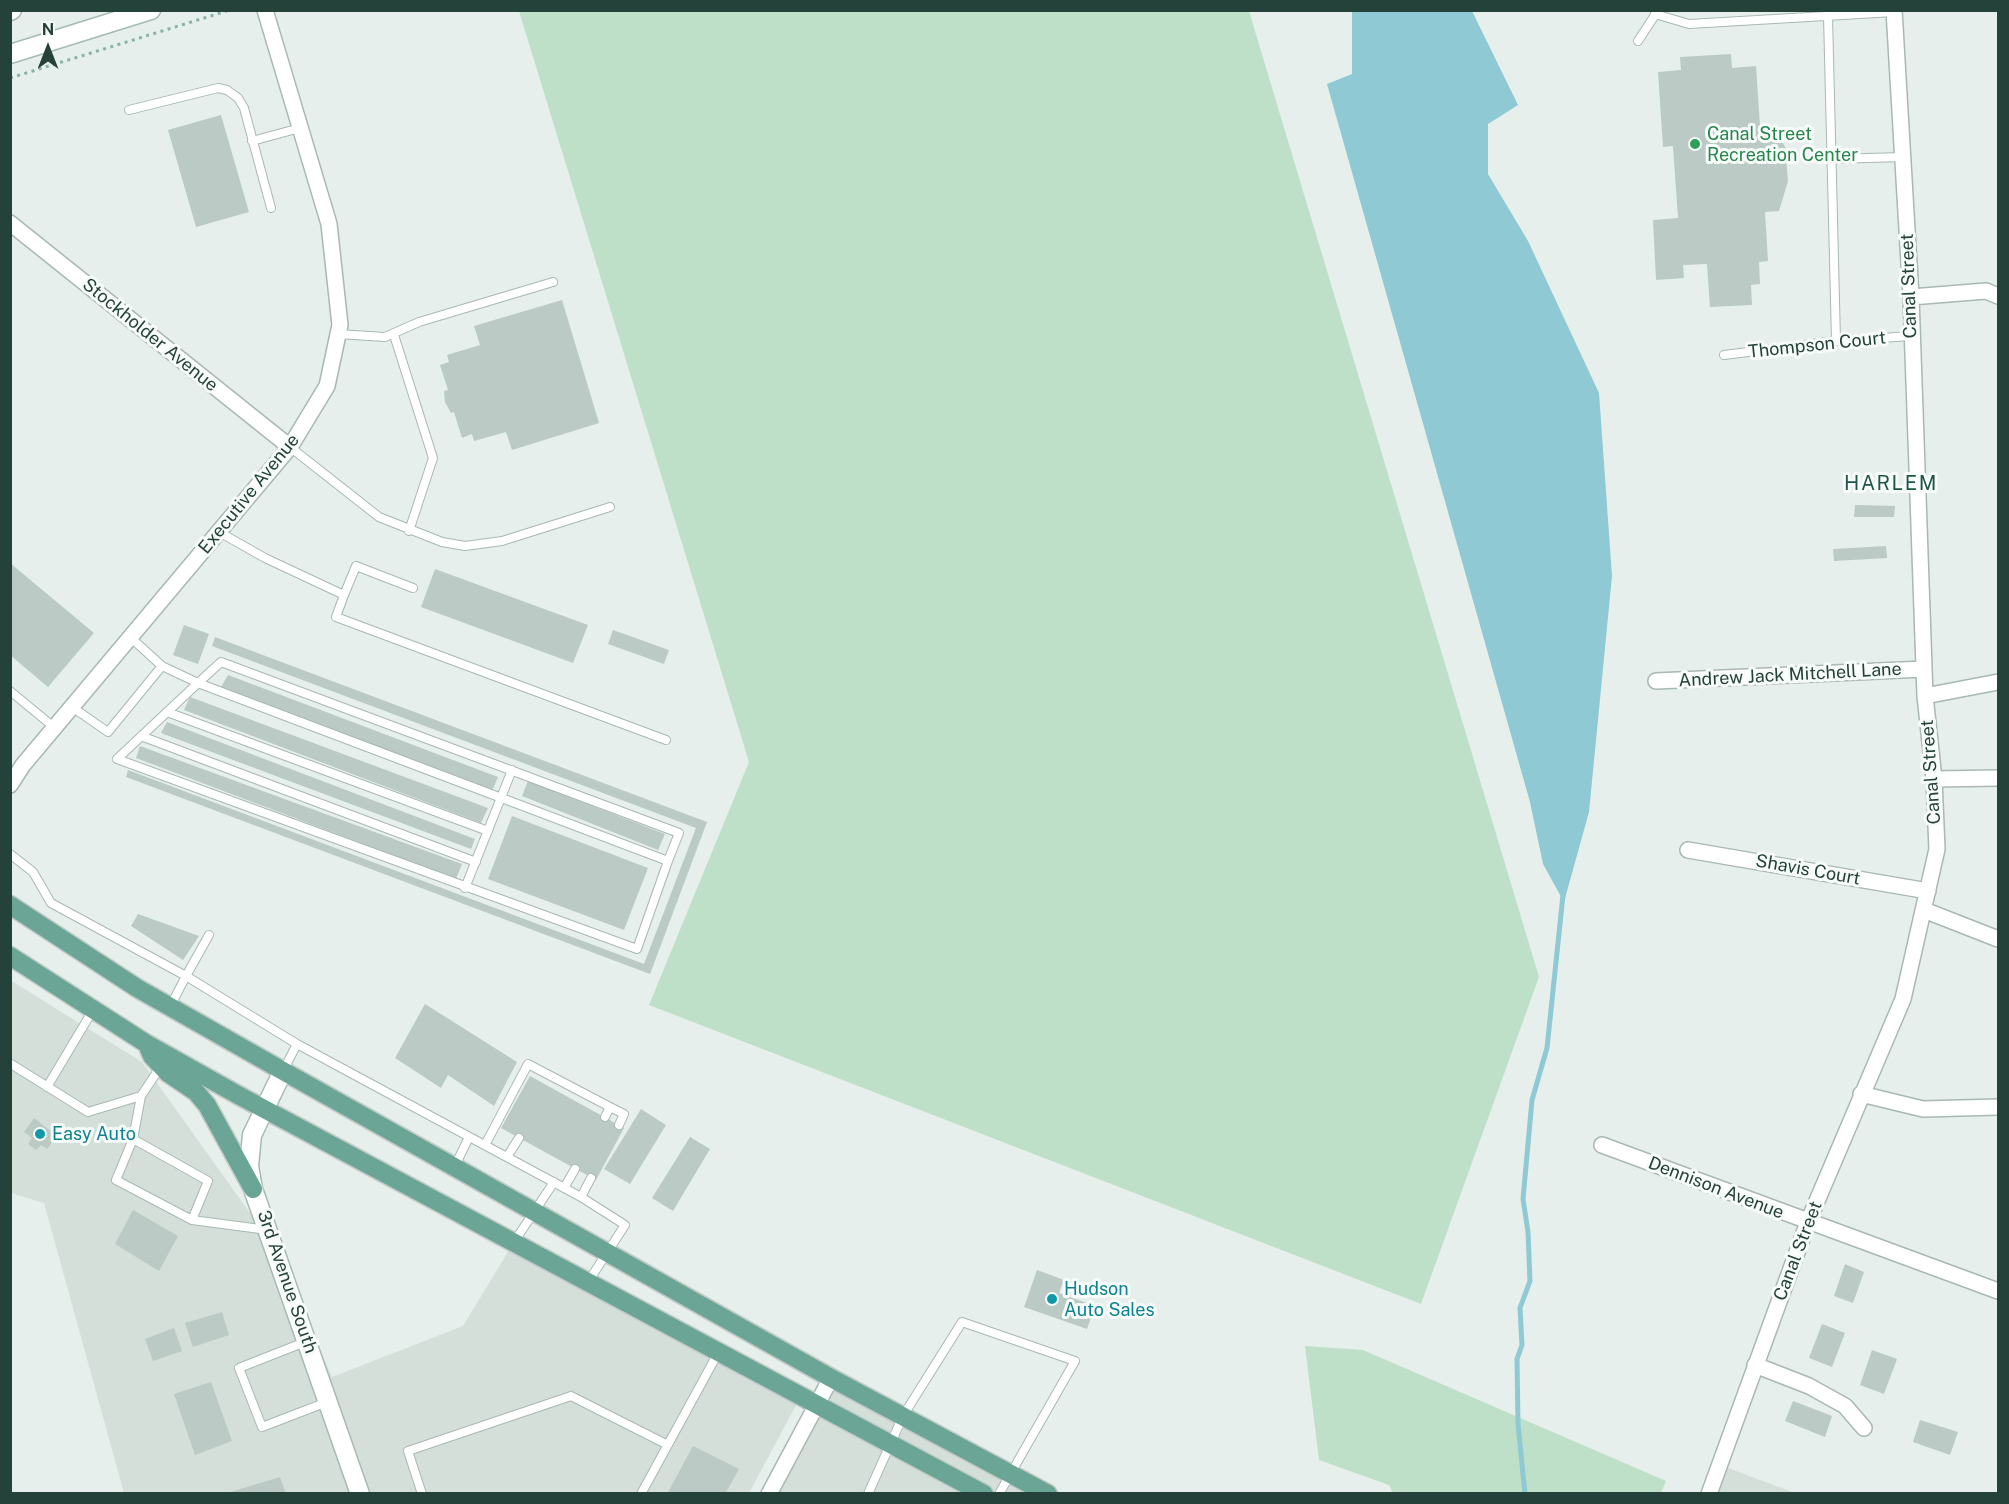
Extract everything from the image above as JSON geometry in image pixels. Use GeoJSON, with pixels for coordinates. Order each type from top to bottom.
{"type":"FeatureCollection","features":[{"type":"Feature","properties":{"kind":"main road"},"geometry":{"type":"LineString","coordinates":[[10,54],[151,10]]}},
{"type":"Feature","properties":{"kind":"main road"},"geometry":{"type":"LineString","coordinates":[[10,905],[170,1007],[282,1071],[831,1378],[1048,1494]]}},
{"type":"Feature","properties":{"kind":"main road"},"geometry":{"type":"LineString","coordinates":[[10,956],[147,1044],[984,1494]]}},
{"type":"Feature","properties":{"kind":"main road"},"geometry":{"type":"LineString","coordinates":[[147,1044],[152,1056],[161,1066],[196,1092],[207,1105],[254,1190]]}},
{"type":"Feature","properties":{"kind":"main road","name":"3rd Avenue South"},"geometry":{"type":"LineString","coordinates":[[282,1071],[252,1135],[249,1166],[254,1190],[360,1494]]}},
{"type":"Feature","properties":{"kind":"street","name":"Executive Avenue"},"geometry":{"type":"LineString","coordinates":[[10,785],[17,762],[55,728],[290,447],[327,386],[340,325],[329,224],[265,10]]}},
{"type":"Feature","properties":{"kind":"street","name":"Canal Street"},"geometry":{"type":"LineString","coordinates":[[1710,1494],[1808,1222],[1903,999],[1936,849],[1934,778],[1925,696],[1911,297],[1894,11]]}},
{"type":"Feature","properties":{"kind":"street","name":"Stockholder Avenue"},"geometry":{"type":"LineString","coordinates":[[10,223],[290,447]]}},
{"type":"Feature","properties":{"kind":"street"},"geometry":{"type":"LineString","coordinates":[[1911,297],[1986,291],[1998,296]]}},
{"type":"Feature","properties":{"kind":"street","name":"Andrew Jack Mitchell Lane"},"geometry":{"type":"LineString","coordinates":[[1656,681],[1924,669]]}},
{"type":"Feature","properties":{"kind":"street"},"geometry":{"type":"LineString","coordinates":[[1925,696],[1998,682]]}},
{"type":"Feature","properties":{"kind":"street"},"geometry":{"type":"LineString","coordinates":[[1934,778],[1998,778]]}},
{"type":"Feature","properties":{"kind":"street","name":"Shavis Court"},"geometry":{"type":"LineString","coordinates":[[1688,850],[1928,891]]}},
{"type":"Feature","properties":{"kind":"street"},"geometry":{"type":"LineString","coordinates":[[1924,910],[1998,939]]}},
{"type":"Feature","properties":{"kind":"street"},"geometry":{"type":"LineString","coordinates":[[1861,1094],[1923,1109],[1998,1107]]}},
{"type":"Feature","properties":{"kind":"street","name":"Dennison Avenue"},"geometry":{"type":"LineString","coordinates":[[1602,1145],[1998,1291]]}},
{"type":"Feature","properties":{"kind":"street"},"geometry":{"type":"LineString","coordinates":[[1755,1365],[1809,1386],[1845,1406],[1864,1428]]}},
{"type":"Feature","properties":{"kind":"street"},"geometry":{"type":"LineString","coordinates":[[769,1494],[831,1378]]}},
{"type":"Feature","properties":{"kind":"lane"},"geometry":{"type":"LineString","coordinates":[[1638,41],[1656,12],[1689,24],[1894,11]]}},
{"type":"Feature","properties":{"kind":"lane"},"geometry":{"type":"LineString","coordinates":[[1828,16],[1836,341]]}},
{"type":"Feature","properties":{"kind":"lane"},"geometry":{"type":"LineString","coordinates":[[129,110],[218,88],[238,98],[244,108],[271,208]]}},
{"type":"Feature","properties":{"kind":"lane"},"geometry":{"type":"LineString","coordinates":[[252,141],[300,128]]}},
{"type":"Feature","properties":{"kind":"lane"},"geometry":{"type":"LineString","coordinates":[[1832,159],[1903,157]]}},
{"type":"Feature","properties":{"kind":"lane"},"geometry":{"type":"LineString","coordinates":[[338,334],[385,337],[394,335],[419,322],[553,282]]}},
{"type":"Feature","properties":{"kind":"lane"},"geometry":{"type":"LineString","coordinates":[[394,335],[433,458],[410,531]]}},
{"type":"Feature","properties":{"kind":"lane","name":"Thompson Court"},"geometry":{"type":"LineString","coordinates":[[1724,355],[1836,341],[1911,336]]}},
{"type":"Feature","properties":{"kind":"lane"},"geometry":{"type":"LineString","coordinates":[[290,447],[379,518],[442,542],[480,546],[610,507]]}},
{"type":"Feature","properties":{"kind":"lane"},"geometry":{"type":"LineString","coordinates":[[219,532],[265,558],[344,595]]}},
{"type":"Feature","properties":{"kind":"lane"},"geometry":{"type":"LineString","coordinates":[[413,588],[356,566],[336,617],[666,740]]}},
{"type":"Feature","properties":{"kind":"lane"},"geometry":{"type":"LineString","coordinates":[[130,638],[162,666],[198,683],[668,861]]}},
{"type":"Feature","properties":{"kind":"lane"},"geometry":{"type":"LineString","coordinates":[[220,662],[679,832],[637,949],[117,759],[198,683],[220,662]]}},
{"type":"Feature","properties":{"kind":"lane"},"geometry":{"type":"LineString","coordinates":[[72,707],[108,732],[162,666]]}},
{"type":"Feature","properties":{"kind":"lane"},"geometry":{"type":"LineString","coordinates":[[10,691],[55,728]]}},
{"type":"Feature","properties":{"kind":"lane"},"geometry":{"type":"LineString","coordinates":[[167,712],[488,831]]}},
{"type":"Feature","properties":{"kind":"lane"},"geometry":{"type":"LineString","coordinates":[[141,736],[476,862]]}},
{"type":"Feature","properties":{"kind":"lane"},"geometry":{"type":"LineString","coordinates":[[465,888],[512,770]]}},
{"type":"Feature","properties":{"kind":"lane"},"geometry":{"type":"LineString","coordinates":[[10,854],[33,872],[51,903],[186,976],[297,1044],[581,1197],[625,1225],[588,1282]]}},
{"type":"Feature","properties":{"kind":"lane"},"geometry":{"type":"LineString","coordinates":[[170,1007],[209,935]]}},
{"type":"Feature","properties":{"kind":"lane"},"geometry":{"type":"LineString","coordinates":[[47,1087],[93,1010]]}},
{"type":"Feature","properties":{"kind":"lane"},"geometry":{"type":"LineString","coordinates":[[282,1071],[297,1044]]}},
{"type":"Feature","properties":{"kind":"lane"},"geometry":{"type":"LineString","coordinates":[[11,1064],[88,1112],[141,1096]]}},
{"type":"Feature","properties":{"kind":"lane"},"geometry":{"type":"LineString","coordinates":[[485,1145],[528,1064],[624,1114],[619,1125]]}},
{"type":"Feature","properties":{"kind":"lane"},"geometry":{"type":"LineString","coordinates":[[161,1066],[141,1096],[133,1139],[116,1180],[192,1220],[269,1231]]}},
{"type":"Feature","properties":{"kind":"lane"},"geometry":{"type":"LineString","coordinates":[[550,1087],[555,1078]]}},
{"type":"Feature","properties":{"kind":"lane"},"geometry":{"type":"LineString","coordinates":[[605,1117],[610,1107]]}},
{"type":"Feature","properties":{"kind":"lane"},"geometry":{"type":"LineString","coordinates":[[454,1167],[468,1137]]}},
{"type":"Feature","properties":{"kind":"lane"},"geometry":{"type":"LineString","coordinates":[[507,1157],[519,1138]]}},
{"type":"Feature","properties":{"kind":"lane"},"geometry":{"type":"LineString","coordinates":[[133,1139],[208,1181],[192,1220]]}},
{"type":"Feature","properties":{"kind":"lane"},"geometry":{"type":"LineString","coordinates":[[564,1188],[575,1169]]}},
{"type":"Feature","properties":{"kind":"lane"},"geometry":{"type":"LineString","coordinates":[[581,1197],[591,1178]]}},
{"type":"Feature","properties":{"kind":"lane"},"geometry":{"type":"LineString","coordinates":[[514,1242],[554,1182]]}},
{"type":"Feature","properties":{"kind":"lane"},"geometry":{"type":"LineString","coordinates":[[868,1494],[903,1416],[962,1322],[1075,1361],[999,1494]]}},
{"type":"Feature","properties":{"kind":"lane"},"geometry":{"type":"LineString","coordinates":[[307,1341],[239,1368],[262,1427],[328,1401]]}},
{"type":"Feature","properties":{"kind":"lane"},"geometry":{"type":"LineString","coordinates":[[641,1494],[719,1352]]}},
{"type":"Feature","properties":{"kind":"lane"},"geometry":{"type":"LineString","coordinates":[[422,1494],[408,1451],[571,1396],[668,1445]]}},
{"type":"Feature","properties":{"kind":"path"},"geometry":{"type":"LineString","coordinates":[[10,78],[230,10]]}},
{"type":"Feature","properties":{"kind":"shaded area"},"geometry":{"type":"Polygon","coordinates":[[[10,980],[142,1062],[275,1248],[332,1377],[463,1326],[514,1242],[801,1396],[749,1493],[124,1493],[44,1203],[11,1193],[10,980]]]}},
{"type":"Feature","properties":{"kind":"shaded area"},"geometry":{"type":"Polygon","coordinates":[[[831,1378],[1044,1494],[778,1494],[831,1378]]]}},
{"type":"Feature","properties":{"kind":"shaded area"},"geometry":{"type":"Polygon","coordinates":[[[1720,1465],[1795,1493],[1710,1494],[1720,1465]]]}},
{"type":"Feature","properties":{"kind":"green space"},"geometry":{"type":"Polygon","coordinates":[[[519,11],[1249,11],[1539,977],[1421,1304],[649,1005],[749,762],[519,11]]]}},
{"type":"Feature","properties":{"kind":"green space"},"geometry":{"type":"Polygon","coordinates":[[[1305,1346],[1363,1350],[1666,1481],[1661,1493],[1393,1493],[1389,1485],[1319,1460],[1305,1346]]]}},
{"type":"Feature","properties":{"kind":"water"},"geometry":{"type":"Polygon","coordinates":[[[1352,11],[1472,11],[1518,105],[1488,124],[1488,174],[1528,241],[1599,393],[1612,576],[1589,812],[1564,902],[1543,864],[1530,802],[1327,84],[1352,74],[1352,11]]]}},
{"type":"Feature","properties":{"kind":"building"},"geometry":{"type":"Polygon","coordinates":[[[1731,54],[1732,68],[1756,66],[1760,126],[1773,125],[1785,147],[1788,181],[1779,211],[1765,212],[1768,261],[1759,262],[1760,284],[1751,285],[1752,305],[1710,307],[1707,264],[1683,265],[1684,278],[1656,280],[1653,220],[1678,218],[1673,146],[1663,147],[1658,72],[1681,70],[1680,57],[1731,54]]]}},
{"type":"Feature","properties":{"kind":"building"},"geometry":{"type":"Polygon","coordinates":[[[221,115],[249,212],[196,227],[168,130],[221,115]]]}},
{"type":"Feature","properties":{"kind":"building"},"geometry":{"type":"Polygon","coordinates":[[[562,300],[599,423],[512,450],[506,432],[474,441],[472,434],[462,438],[454,412],[451,413],[445,402],[444,391],[448,390],[440,365],[449,362],[447,355],[480,345],[474,326],[562,300]]]}},
{"type":"Feature","properties":{"kind":"building"},"geometry":{"type":"Polygon","coordinates":[[[1855,505],[1895,506],[1894,517],[1854,517],[1855,505]]]}},
{"type":"Feature","properties":{"kind":"building"},"geometry":{"type":"Polygon","coordinates":[[[1886,546],[1887,558],[1834,561],[1833,549],[1886,546]]]}},
{"type":"Feature","properties":{"kind":"building"},"geometry":{"type":"Polygon","coordinates":[[[10,563],[94,633],[48,687],[10,655],[10,563]]]}},
{"type":"Feature","properties":{"kind":"building"},"geometry":{"type":"Polygon","coordinates":[[[435,569],[588,625],[573,663],[421,607],[435,569]]]}},
{"type":"Feature","properties":{"kind":"building"},"geometry":{"type":"Polygon","coordinates":[[[184,625],[209,634],[198,664],[173,655],[184,625]]]}},
{"type":"Feature","properties":{"kind":"building"},"geometry":{"type":"Polygon","coordinates":[[[613,630],[669,650],[664,664],[608,644],[613,630]]]}},
{"type":"Feature","properties":{"kind":"building"},"geometry":{"type":"Polygon","coordinates":[[[215,637],[707,822],[650,974],[126,777],[128,770],[644,964],[696,828],[212,646],[215,637]]]}},
{"type":"Feature","properties":{"kind":"building"},"geometry":{"type":"Polygon","coordinates":[[[228,675],[498,777],[492,791],[221,687],[228,675]]]}},
{"type":"Feature","properties":{"kind":"building"},"geometry":{"type":"Polygon","coordinates":[[[190,697],[488,808],[481,823],[184,710],[190,697]]]}},
{"type":"Feature","properties":{"kind":"building"},"geometry":{"type":"Polygon","coordinates":[[[167,722],[475,839],[471,849],[161,733],[167,722]]]}},
{"type":"Feature","properties":{"kind":"building"},"geometry":{"type":"Polygon","coordinates":[[[140,746],[462,864],[456,879],[136,758],[140,746]]]}},
{"type":"Feature","properties":{"kind":"building"},"geometry":{"type":"Polygon","coordinates":[[[528,781],[665,834],[658,850],[522,796],[528,781]]]}},
{"type":"Feature","properties":{"kind":"building"},"geometry":{"type":"Polygon","coordinates":[[[512,816],[648,868],[624,930],[488,879],[512,816]]]}},
{"type":"Feature","properties":{"kind":"building"},"geometry":{"type":"Polygon","coordinates":[[[138,914],[199,936],[183,960],[131,926],[138,914]]]}},
{"type":"Feature","properties":{"kind":"building"},"geometry":{"type":"Polygon","coordinates":[[[425,1004],[517,1062],[494,1106],[448,1075],[441,1088],[395,1058],[425,1004]]]}},
{"type":"Feature","properties":{"kind":"building"},"geometry":{"type":"Polygon","coordinates":[[[530,1076],[624,1128],[596,1180],[501,1128],[530,1076]]]}},
{"type":"Feature","properties":{"kind":"building"},"geometry":{"type":"Polygon","coordinates":[[[641,1109],[666,1125],[630,1184],[604,1169],[641,1109]]]}},
{"type":"Feature","properties":{"kind":"building","name":"Easy Auto"},"geometry":{"type":"Polygon","coordinates":[[[34,1118],[57,1136],[47,1149],[41,1145],[36,1150],[28,1144],[32,1138],[24,1132],[34,1118]]]}},
{"type":"Feature","properties":{"kind":"building"},"geometry":{"type":"Polygon","coordinates":[[[690,1137],[710,1149],[673,1211],[652,1198],[690,1137]]]}},
{"type":"Feature","properties":{"kind":"building"},"geometry":{"type":"Polygon","coordinates":[[[133,1210],[178,1236],[159,1271],[115,1244],[133,1210]]]}},
{"type":"Feature","properties":{"kind":"building"},"geometry":{"type":"Polygon","coordinates":[[[1845,1264],[1864,1272],[1853,1303],[1834,1296],[1845,1264]]]}},
{"type":"Feature","properties":{"kind":"building","name":"Hudson Auto Sales"},"geometry":{"type":"Polygon","coordinates":[[[1037,1270],[1064,1280],[1059,1293],[1095,1306],[1087,1329],[1024,1307],[1037,1270]]]}},
{"type":"Feature","properties":{"kind":"building"},"geometry":{"type":"Polygon","coordinates":[[[222,1312],[229,1335],[193,1347],[185,1323],[222,1312]]]}},
{"type":"Feature","properties":{"kind":"building"},"geometry":{"type":"Polygon","coordinates":[[[1822,1324],[1845,1333],[1832,1367],[1809,1358],[1822,1324]]]}},
{"type":"Feature","properties":{"kind":"building"},"geometry":{"type":"Polygon","coordinates":[[[174,1328],[182,1351],[153,1361],[145,1339],[174,1328]]]}},
{"type":"Feature","properties":{"kind":"building"},"geometry":{"type":"Polygon","coordinates":[[[1872,1350],[1897,1359],[1884,1394],[1860,1385],[1872,1350]]]}},
{"type":"Feature","properties":{"kind":"building"},"geometry":{"type":"Polygon","coordinates":[[[211,1382],[232,1441],[195,1455],[174,1394],[211,1382]]]}},
{"type":"Feature","properties":{"kind":"building"},"geometry":{"type":"Polygon","coordinates":[[[1793,1401],[1832,1416],[1825,1437],[1785,1421],[1793,1401]]]}},
{"type":"Feature","properties":{"kind":"building"},"geometry":{"type":"Polygon","coordinates":[[[1920,1420],[1958,1432],[1950,1455],[1913,1442],[1920,1420]]]}},
{"type":"Feature","properties":{"kind":"building"},"geometry":{"type":"Polygon","coordinates":[[[693,1446],[739,1469],[725,1494],[667,1494],[693,1446]]]}},
{"type":"Feature","properties":{"kind":"building"},"geometry":{"type":"Polygon","coordinates":[[[280,1477],[286,1494],[227,1494],[227,1493],[280,1477]]]}},
{"type":"Feature","properties":{"kind":"waterway"},"geometry":{"type":"LineString","coordinates":[[1525,1494],[1518,1424],[1517,1359],[1522,1345],[1520,1308],[1530,1281],[1528,1232],[1523,1199],[1532,1100],[1547,1048],[1563,895]]}},
{"type":"Feature","properties":{"kind":"place","name":"Canal Street Recreation Center"},"geometry":{"type":"Point","coordinates":[1695,144]}},
{"type":"Feature","properties":{"kind":"place","name":"Easy Auto"},"geometry":{"type":"Point","coordinates":[40,1134]}},
{"type":"Feature","properties":{"kind":"place","name":"Hudson Auto Sales"},"geometry":{"type":"Point","coordinates":[1052,1299]}},
{"type":"Feature","properties":{"kind":"district","name":"HARLEM"},"geometry":{"type":"Point","coordinates":[1891,484]}}]}
